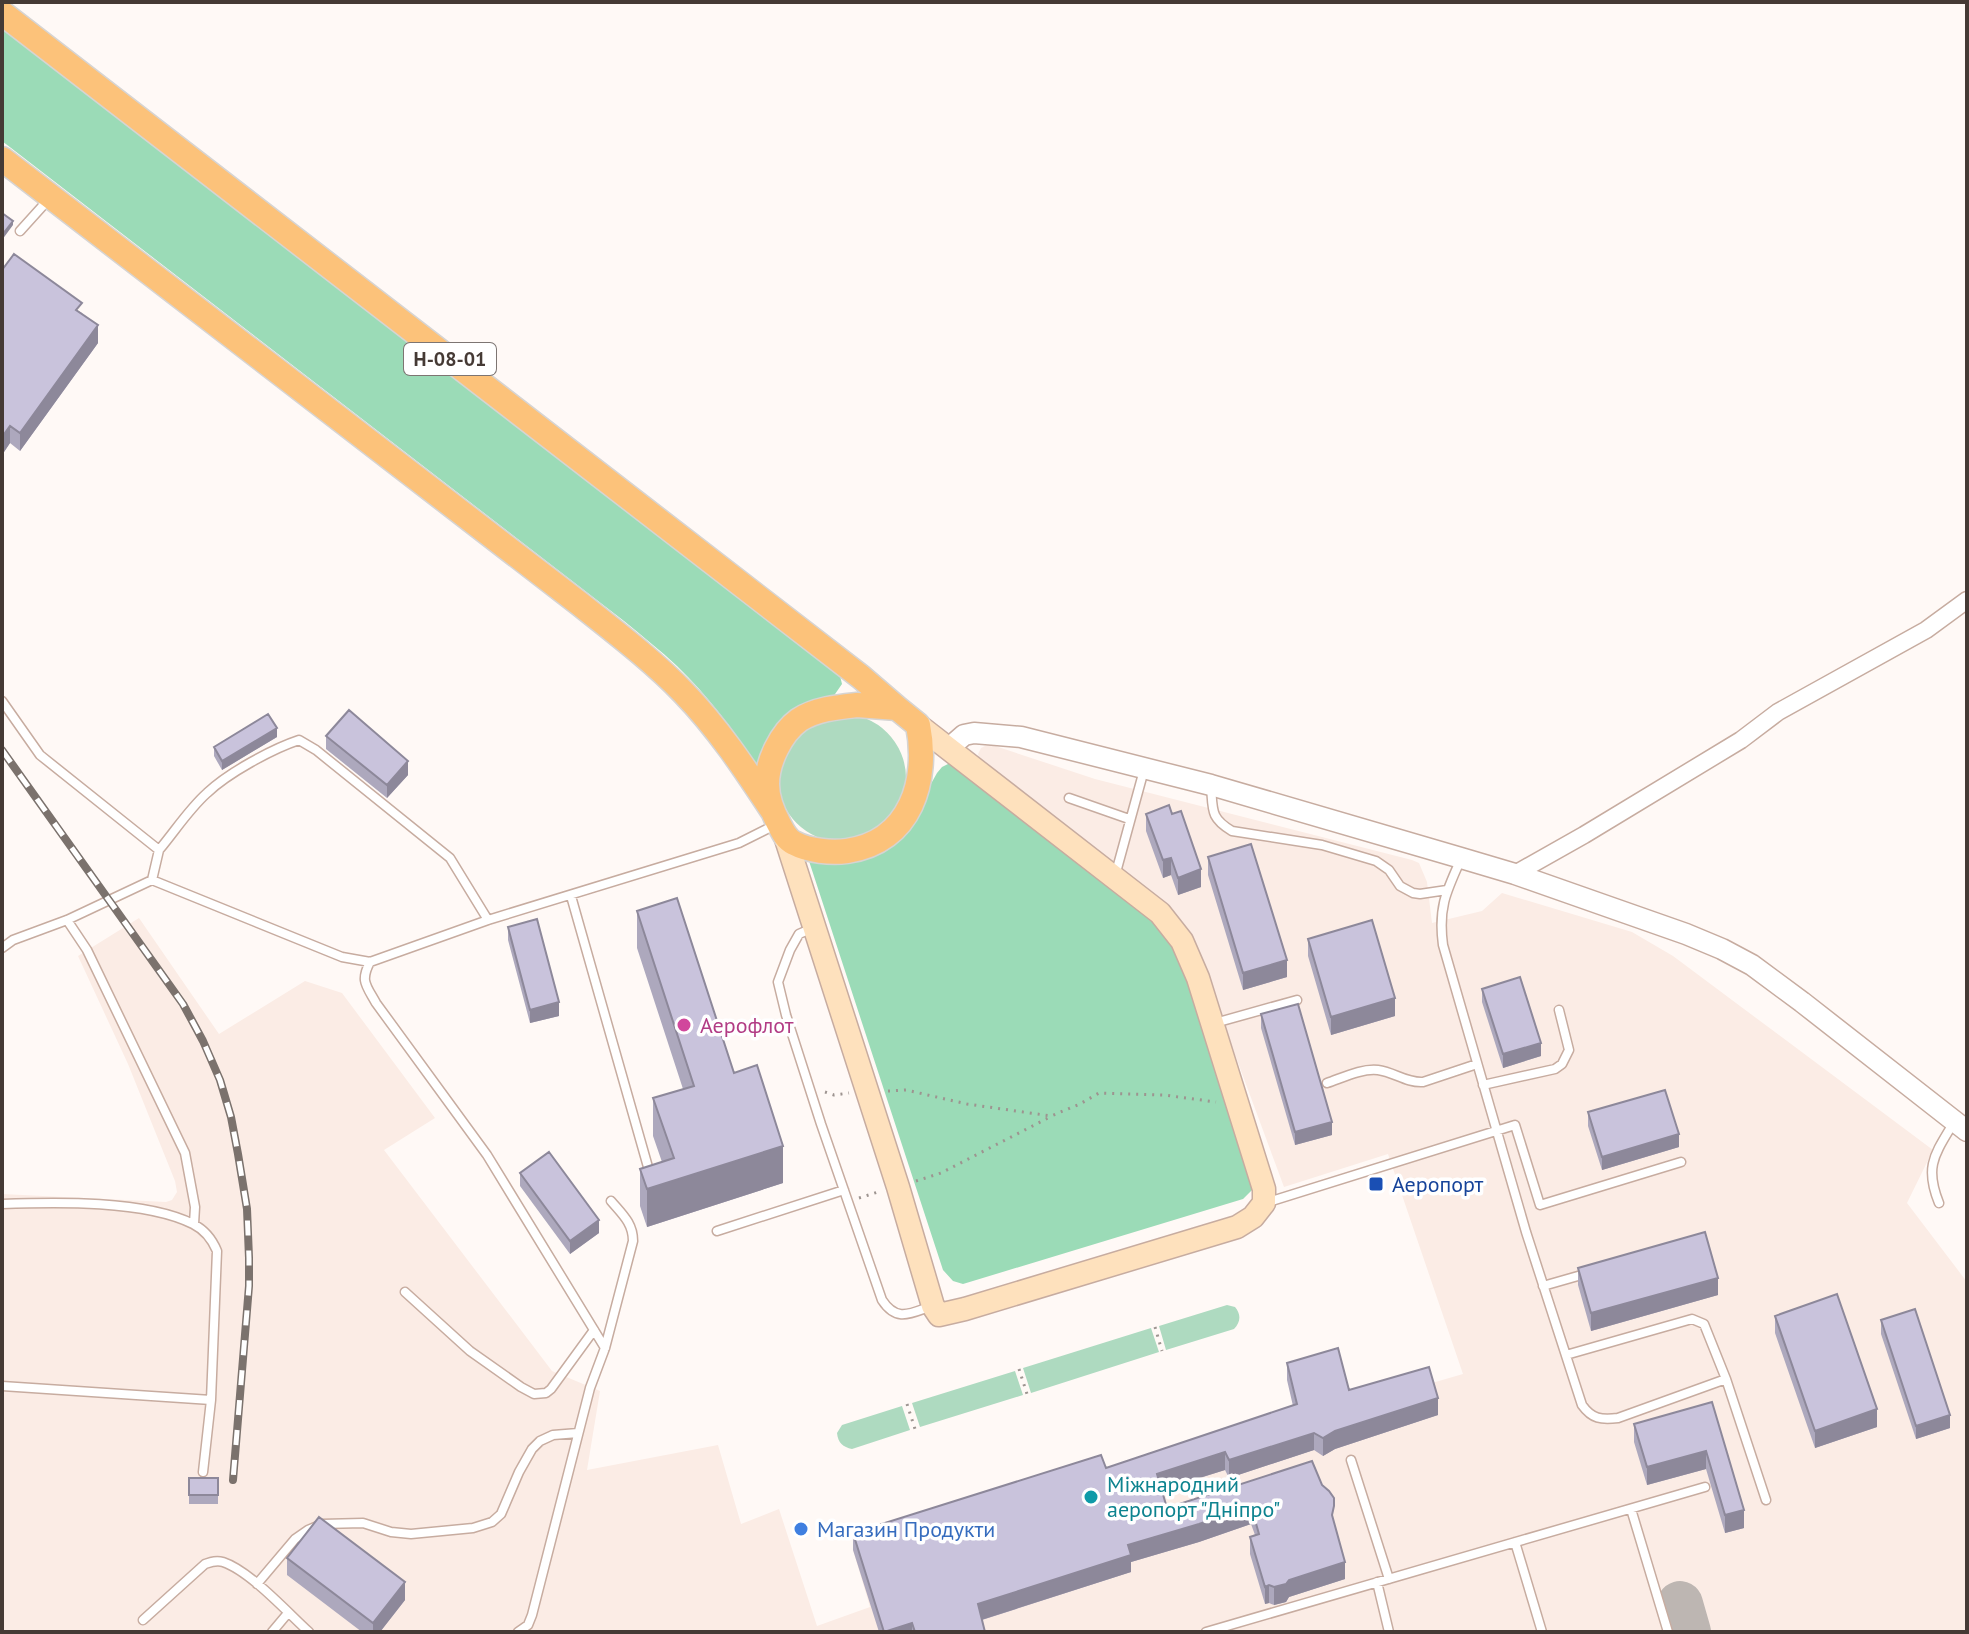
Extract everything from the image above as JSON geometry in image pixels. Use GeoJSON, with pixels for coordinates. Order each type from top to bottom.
{"type":"FeatureCollection","features":[{"type":"Feature","properties":{"kind":"main road","name":"Н-08-01"},"geometry":{"type":"LineString","coordinates":[[2,13],[861,677],[948,749],[1160,913],[1182,941],[1198,978],[1264,1189],[1264,1203]]}},
{"type":"Feature","properties":{"kind":"main road"},"geometry":{"type":"LineString","coordinates":[[2,159],[646,657],[684,693],[740,760],[794,843],[838,852],[861,849],[878,842],[894,830],[906,813],[921,776],[918,725]]}},
{"type":"Feature","properties":{"kind":"main road"},"geometry":{"type":"LineString","coordinates":[[897,708],[836,707],[800,719],[788,730],[778,747],[767,784],[898,1187],[933,1306],[939,1315],[1237,1227],[1253,1217],[1264,1203]]}},
{"type":"Feature","properties":{"kind":"street"},"geometry":{"type":"LineString","coordinates":[[1515,874],[1741,740],[1778,712],[1926,630],[1967,600]]}},
{"type":"Feature","properties":{"kind":"street"},"geometry":{"type":"LineString","coordinates":[[948,749],[964,735],[974,733],[1021,737],[1211,785],[1461,858],[1686,934],[1752,965],[1960,1126]]}},
{"type":"Feature","properties":{"kind":"lane"},"geometry":{"type":"LineString","coordinates":[[20,231],[51,196]]}},
{"type":"Feature","properties":{"kind":"lane"},"geometry":{"type":"LineString","coordinates":[[2,701],[40,755],[159,850]]}},
{"type":"Feature","properties":{"kind":"lane"},"geometry":{"type":"LineString","coordinates":[[152,880],[159,850],[209,790],[250,763],[299,740],[316,750],[450,858],[488,920]]}},
{"type":"Feature","properties":{"kind":"lane"},"geometry":{"type":"LineString","coordinates":[[1115,876],[1144,769]]}},
{"type":"Feature","properties":{"kind":"lane"},"geometry":{"type":"LineString","coordinates":[[1211,785],[1213,816],[1232,831],[1322,845],[1376,861],[1389,870],[1400,886],[1413,893],[1447,890]]}},
{"type":"Feature","properties":{"kind":"lane"},"geometry":{"type":"LineString","coordinates":[[1069,798],[1129,819]]}},
{"type":"Feature","properties":{"kind":"lane"},"geometry":{"type":"LineString","coordinates":[[2,948],[13,940],[67,920],[152,880],[342,957],[370,962],[488,920],[739,843],[779,823]]}},
{"type":"Feature","properties":{"kind":"lane"},"geometry":{"type":"LineString","coordinates":[[1461,858],[1447,890],[1441,916],[1443,945],[1543,1286],[1582,1405],[1587,1413],[1596,1418],[1618,1418],[1726,1379]]}},
{"type":"Feature","properties":{"kind":"lane"},"geometry":{"type":"LineString","coordinates":[[571,896],[648,1167]]}},
{"type":"Feature","properties":{"kind":"lane"},"geometry":{"type":"LineString","coordinates":[[67,920],[87,950],[185,1153],[195,1207],[194,1224]]}},
{"type":"Feature","properties":{"kind":"lane"},"geometry":{"type":"LineString","coordinates":[[815,927],[799,934],[778,982],[786,1015],[882,1300],[897,1315],[933,1306]]}},
{"type":"Feature","properties":{"kind":"lane"},"geometry":{"type":"LineString","coordinates":[[370,962],[364,974],[365,981],[376,1003],[487,1155],[605,1348]]}},
{"type":"Feature","properties":{"kind":"lane"},"geometry":{"type":"LineString","coordinates":[[1214,1023],[1297,1000]]}},
{"type":"Feature","properties":{"kind":"lane"},"geometry":{"type":"LineString","coordinates":[[1483,1085],[1555,1069],[1562,1064],[1569,1050],[1559,1010]]}},
{"type":"Feature","properties":{"kind":"lane"},"geometry":{"type":"LineString","coordinates":[[1327,1083],[1369,1070],[1423,1082],[1477,1064]]}},
{"type":"Feature","properties":{"kind":"lane"},"geometry":{"type":"LineString","coordinates":[[1264,1203],[1515,1125],[1540,1205],[1681,1162]]}},
{"type":"Feature","properties":{"kind":"lane"},"geometry":{"type":"LineString","coordinates":[[1939,1203],[1931,1170],[1934,1156],[1960,1126]]}},
{"type":"Feature","properties":{"kind":"lane"},"geometry":{"type":"LineString","coordinates":[[717,1231],[844,1190]]}},
{"type":"Feature","properties":{"kind":"lane"},"geometry":{"type":"LineString","coordinates":[[518,1632],[528,1625],[532,1615],[590,1388],[605,1348],[633,1241],[633,1231],[628,1221],[611,1201]]}},
{"type":"Feature","properties":{"kind":"lane"},"geometry":{"type":"LineString","coordinates":[[2,1204],[97,1205],[160,1213],[194,1224],[213,1241],[217,1251],[211,1400],[203,1472]]}},
{"type":"Feature","properties":{"kind":"lane"},"geometry":{"type":"LineString","coordinates":[[1543,1286],[1599,1269]]}},
{"type":"Feature","properties":{"kind":"lane"},"geometry":{"type":"LineString","coordinates":[[405,1292],[470,1351],[534,1394],[546,1393],[551,1389],[594,1330]]}},
{"type":"Feature","properties":{"kind":"lane"},"geometry":{"type":"LineString","coordinates":[[1566,1355],[1692,1319],[1698,1321],[1707,1328],[1766,1500]]}},
{"type":"Feature","properties":{"kind":"lane"},"geometry":{"type":"LineString","coordinates":[[2,1386],[211,1400]]}},
{"type":"Feature","properties":{"kind":"lane"},"geometry":{"type":"LineString","coordinates":[[257,1584],[295,1539],[322,1524],[363,1523],[391,1532],[411,1534],[473,1528],[492,1522],[501,1514],[532,1449],[553,1435],[578,1433]]}},
{"type":"Feature","properties":{"kind":"lane"},"geometry":{"type":"LineString","coordinates":[[1351,1460],[1389,1579]]}},
{"type":"Feature","properties":{"kind":"lane"},"geometry":{"type":"LineString","coordinates":[[1206,1632],[1233,1628],[1377,1582],[1705,1487]]}},
{"type":"Feature","properties":{"kind":"lane"},"geometry":{"type":"LineString","coordinates":[[1631,1509],[1668,1632]]}},
{"type":"Feature","properties":{"kind":"lane"},"geometry":{"type":"LineString","coordinates":[[1515,1542],[1542,1632]]}},
{"type":"Feature","properties":{"kind":"lane"},"geometry":{"type":"LineString","coordinates":[[143,1620],[205,1564],[221,1561],[257,1584],[309,1632]]}},
{"type":"Feature","properties":{"kind":"lane"},"geometry":{"type":"LineString","coordinates":[[1377,1582],[1389,1632]]}},
{"type":"Feature","properties":{"kind":"lane"},"geometry":{"type":"LineString","coordinates":[[272,1632],[288,1613]]}},
{"type":"Feature","properties":{"kind":"path"},"geometry":{"type":"LineString","coordinates":[[810,1088],[834,1095],[867,1090],[906,1090],[967,1104],[1051,1116]]}},
{"type":"Feature","properties":{"kind":"path"},"geometry":{"type":"LineString","coordinates":[[848,1202],[941,1173],[1099,1093],[1164,1095],[1221,1103],[1238,1101]]}},
{"type":"Feature","properties":{"kind":"path"},"geometry":{"type":"LineString","coordinates":[[1155,1327],[1162,1351]]}},
{"type":"Feature","properties":{"kind":"path"},"geometry":{"type":"LineString","coordinates":[[1019,1369],[1027,1394]]}},
{"type":"Feature","properties":{"kind":"path"},"geometry":{"type":"LineString","coordinates":[[907,1404],[915,1429]]}},
{"type":"Feature","properties":{"kind":"shaded area"},"geometry":{"type":"Polygon","coordinates":[[[992,745],[1095,779],[1412,860],[1419,863],[1427,882],[1432,923],[1482,911],[1502,893],[1632,932],[1673,956],[1933,1150],[1907,1203],[1967,1282],[1967,1632],[2,1632],[2,1194],[166,1202],[172,1200],[177,1192],[128,1064],[78,956],[139,918],[219,1034],[305,981],[342,993],[435,1118],[384,1150],[552,1371],[600,1391],[587,1470],[718,1445],[741,1524],[779,1509],[817,1626],[870,1607],[853,1550],[1101,1473],[1463,1374],[1388,1154],[1284,1187],[1220,1014],[980,761],[978,754],[981,748],[992,745]]]}},
{"type":"Feature","properties":{"kind":"green space"},"geometry":{"type":"Polygon","coordinates":[[[2,27],[840,676],[842,684],[833,697],[759,769],[711,702],[651,643],[2,141],[2,27]]]}},
{"type":"Feature","properties":{"kind":"green space"},"geometry":{"type":"Polygon","coordinates":[[[842,714],[866,719],[887,733],[901,754],[906,778],[901,802],[887,823],[866,837],[842,842],[818,837],[797,823],[783,802],[778,778],[783,754],[797,733],[818,719],[842,714]]]}},
{"type":"Feature","properties":{"kind":"green space"},"geometry":{"type":"Polygon","coordinates":[[[950,763],[1123,891],[1182,949],[1254,1188],[1243,1199],[963,1284],[953,1281],[943,1270],[809,861],[913,816],[937,773],[950,763]]]}},
{"type":"Feature","properties":{"kind":"green space"},"geometry":{"type":"Polygon","coordinates":[[[1227,1305],[1235,1307],[1238,1312],[1239,1321],[1234,1329],[1166,1350],[1159,1326],[1227,1305]]]}},
{"type":"Feature","properties":{"kind":"green space"},"geometry":{"type":"Polygon","coordinates":[[[1151,1328],[1159,1352],[1031,1393],[1023,1368],[1151,1328]]]}},
{"type":"Feature","properties":{"kind":"green space"},"geometry":{"type":"Polygon","coordinates":[[[1015,1371],[1023,1395],[920,1427],[912,1403],[1015,1371]]]}},
{"type":"Feature","properties":{"kind":"green space"},"geometry":{"type":"Polygon","coordinates":[[[902,1406],[910,1430],[852,1449],[840,1442],[837,1433],[842,1425],[902,1406]]]}},
{"type":"Feature","properties":{"kind":"building"},"geometry":{"type":"Polygon","coordinates":[[[2,213],[13,221],[2,235],[2,213]]]}},
{"type":"Feature","properties":{"kind":"building"},"geometry":{"type":"Polygon","coordinates":[[[14,254],[82,303],[76,310],[98,325],[20,433],[10,426],[2,437],[2,270],[14,254]]]}},
{"type":"Feature","properties":{"kind":"building"},"geometry":{"type":"Polygon","coordinates":[[[349,710],[408,761],[387,785],[326,736],[349,710]]]}},
{"type":"Feature","properties":{"kind":"building"},"geometry":{"type":"Polygon","coordinates":[[[268,714],[277,728],[222,761],[214,747],[268,714]]]}},
{"type":"Feature","properties":{"kind":"building"},"geometry":{"type":"Polygon","coordinates":[[[1169,805],[1172,814],[1181,811],[1201,869],[1178,878],[1171,858],[1163,860],[1146,814],[1169,805]]]}},
{"type":"Feature","properties":{"kind":"building"},"geometry":{"type":"Polygon","coordinates":[[[1251,844],[1287,960],[1243,973],[1208,857],[1251,844]]]}},
{"type":"Feature","properties":{"kind":"building","name":"Аерофлот"},"geometry":{"type":"Polygon","coordinates":[[[677,898],[734,1073],[757,1065],[783,1146],[647,1189],[640,1169],[674,1158],[653,1098],[694,1086],[637,911],[677,898]]]}},
{"type":"Feature","properties":{"kind":"building"},"geometry":{"type":"Polygon","coordinates":[[[537,919],[559,1002],[530,1010],[508,927],[537,919]]]}},
{"type":"Feature","properties":{"kind":"building"},"geometry":{"type":"Polygon","coordinates":[[[1372,920],[1395,998],[1331,1017],[1308,939],[1372,920]]]}},
{"type":"Feature","properties":{"kind":"building"},"geometry":{"type":"Polygon","coordinates":[[[1520,977],[1541,1043],[1503,1054],[1482,989],[1520,977]]]}},
{"type":"Feature","properties":{"kind":"building"},"geometry":{"type":"Polygon","coordinates":[[[1298,1004],[1332,1122],[1295,1132],[1261,1014],[1298,1004]]]}},
{"type":"Feature","properties":{"kind":"building"},"geometry":{"type":"Polygon","coordinates":[[[1665,1090],[1679,1134],[1602,1157],[1588,1112],[1665,1090]]]}},
{"type":"Feature","properties":{"kind":"building"},"geometry":{"type":"Polygon","coordinates":[[[549,1152],[599,1220],[570,1241],[520,1173],[549,1152]]]}},
{"type":"Feature","properties":{"kind":"building"},"geometry":{"type":"Polygon","coordinates":[[[1705,1232],[1718,1278],[1591,1313],[1578,1268],[1705,1232]]]}},
{"type":"Feature","properties":{"kind":"building"},"geometry":{"type":"Polygon","coordinates":[[[1837,1294],[1877,1409],[1815,1431],[1775,1316],[1837,1294]]]}},
{"type":"Feature","properties":{"kind":"building"},"geometry":{"type":"Polygon","coordinates":[[[1915,1309],[1950,1415],[1916,1426],[1881,1320],[1915,1309]]]}},
{"type":"Feature","properties":{"kind":"building","name":"Міжнародний аеропорт \"Дніпро\""},"geometry":{"type":"Polygon","coordinates":[[[1338,1348],[1349,1390],[1429,1367],[1438,1398],[1335,1431],[1323,1438],[1314,1433],[1229,1460],[1225,1452],[1157,1474],[1167,1508],[1312,1461],[1322,1485],[1334,1498],[1332,1515],[1345,1562],[1289,1580],[1286,1584],[1265,1587],[1250,1537],[1259,1534],[1251,1506],[1128,1545],[1131,1555],[978,1604],[985,1632],[915,1632],[912,1623],[884,1632],[853,1533],[1101,1455],[1106,1468],[1297,1404],[1287,1363],[1338,1348]]]}},
{"type":"Feature","properties":{"kind":"building"},"geometry":{"type":"Polygon","coordinates":[[[1712,1402],[1744,1510],[1725,1515],[1706,1451],[1647,1467],[1634,1424],[1712,1402]]]}},
{"type":"Feature","properties":{"kind":"building"},"geometry":{"type":"Polygon","coordinates":[[[189,1478],[218,1478],[218,1495],[189,1495],[189,1478]]]}},
{"type":"Feature","properties":{"kind":"building"},"geometry":{"type":"Polygon","coordinates":[[[319,1517],[405,1582],[373,1623],[287,1558],[319,1517]]]}},
{"type":"Feature","properties":{"kind":"taxiway"},"geometry":{"type":"LineString","coordinates":[[1680,1604],[1688,1632]]}},
{"type":"Feature","properties":{"kind":"railway"},"geometry":{"type":"LineString","coordinates":[[2,750],[183,1004],[220,1080],[231,1117],[247,1209],[249,1258],[233,1480]]}},
{"type":"Feature","properties":{"kind":"place","name":"Аерофлот"},"geometry":{"type":"Point","coordinates":[684,1025]}},
{"type":"Feature","properties":{"kind":"place","name":"Аеропорт"},"geometry":{"type":"Point","coordinates":[1376,1184]}},
{"type":"Feature","properties":{"kind":"place","name":"Міжнародний аеропорт \"Дніпро\""},"geometry":{"type":"Point","coordinates":[1091,1497]}},
{"type":"Feature","properties":{"kind":"place","name":"Магазин Продукти"},"geometry":{"type":"Point","coordinates":[801,1529]}}]}
